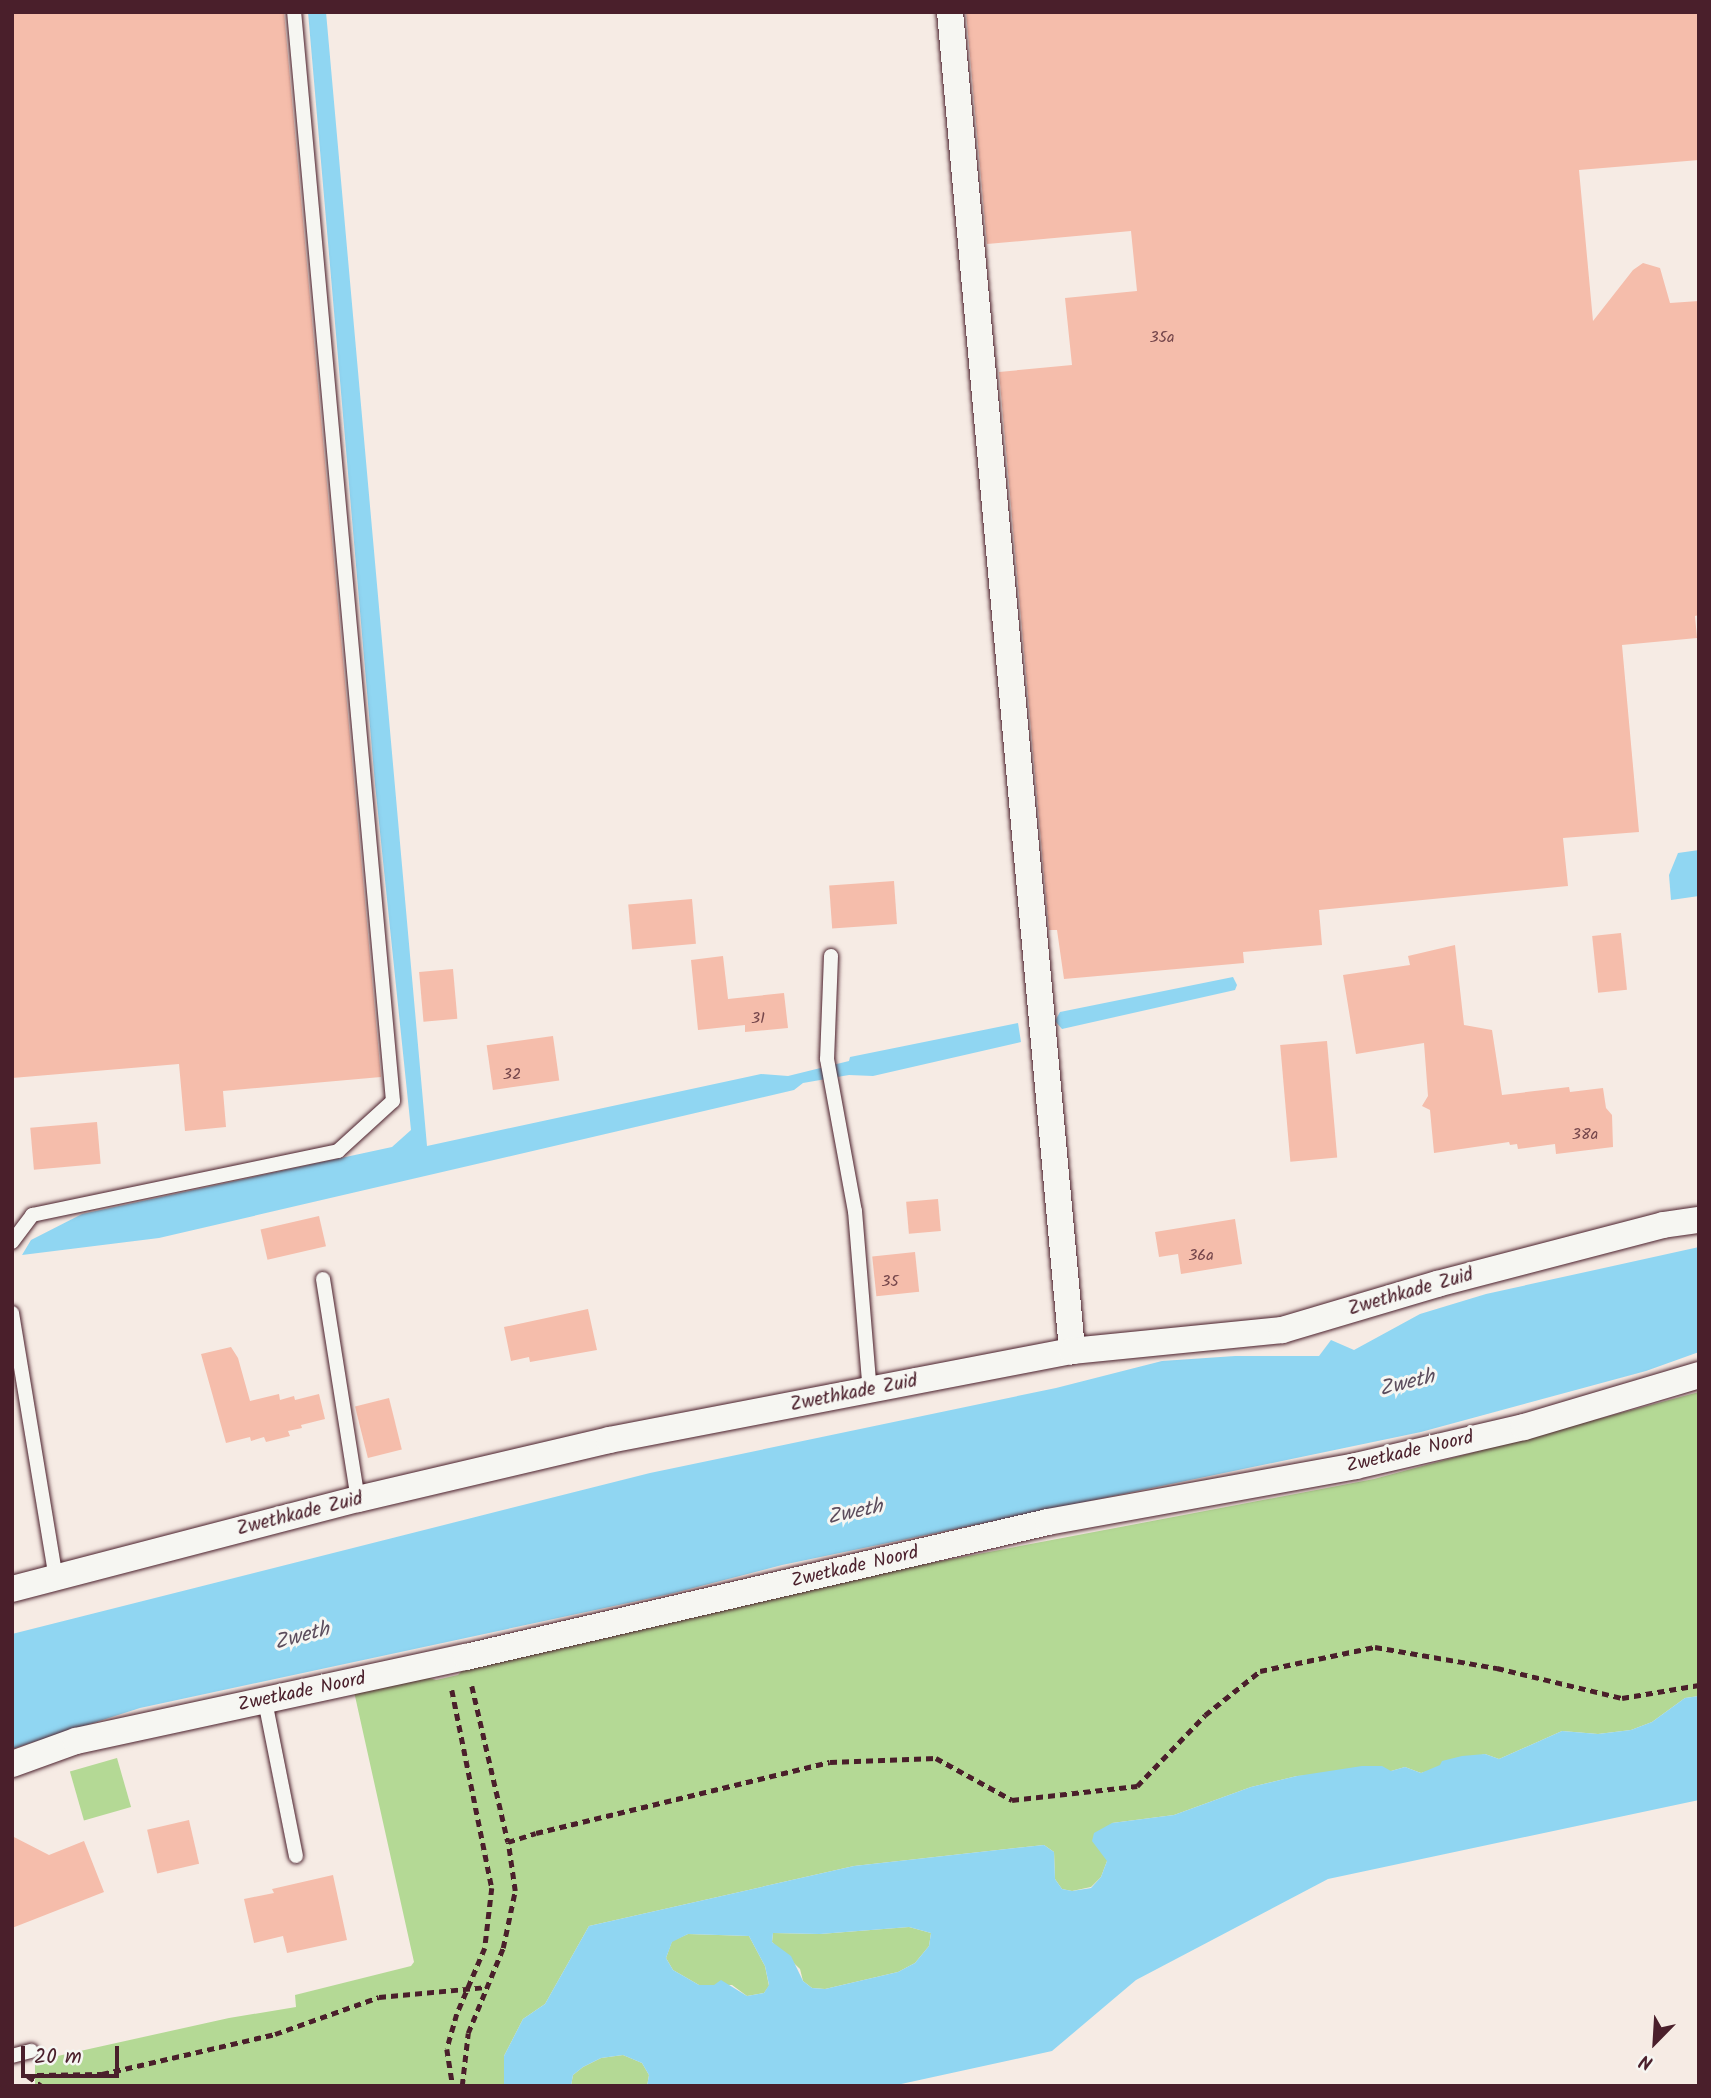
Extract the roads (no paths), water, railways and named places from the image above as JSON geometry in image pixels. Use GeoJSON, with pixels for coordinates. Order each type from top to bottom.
{"type":"FeatureCollection","features":[{"type":"Feature","properties":{"kind":"street"},"geometry":{"type":"LineString","coordinates":[[950,12],[1072,1351]]}},
{"type":"Feature","properties":{"kind":"street","name":"Zwethkade Zuid"},"geometry":{"type":"LineString","coordinates":[[12,1589],[358,1499],[608,1440],[870,1392],[1072,1351],[1282,1330],[1437,1284],[1663,1226],[1699,1220]]}},
{"type":"Feature","properties":{"kind":"street","name":"Zwetkade Noord"},"geometry":{"type":"LineString","coordinates":[[12,1764],[76,1741],[456,1660],[1048,1522],[1356,1466],[1524,1427],[1699,1375]]}},
{"type":"Feature","properties":{"kind":"lane"},"geometry":{"type":"LineString","coordinates":[[12,1242],[32,1215],[338,1151],[393,1101],[294,12]]}},
{"type":"Feature","properties":{"kind":"lane"},"geometry":{"type":"LineString","coordinates":[[831,956],[827,1059],[855,1211],[870,1392]]}},
{"type":"Feature","properties":{"kind":"lane"},"geometry":{"type":"LineString","coordinates":[[323,1279],[358,1499]]}},
{"type":"Feature","properties":{"kind":"lane"},"geometry":{"type":"LineString","coordinates":[[12,1313],[56,1578]]}},
{"type":"Feature","properties":{"kind":"lane"},"geometry":{"type":"LineString","coordinates":[[265,1701],[296,1856]]}},
{"type":"Feature","properties":{"kind":"lane"},"geometry":{"type":"LineString","coordinates":[[12,2056],[31,2051]]}},
{"type":"Feature","properties":{"kind":"water"},"geometry":{"type":"Polygon","coordinates":[[[308,12],[326,12],[427,1146],[761,1074],[788,1076],[849,1061],[850,1057],[1018,1023],[1021,1042],[873,1076],[849,1075],[803,1083],[794,1090],[159,1238],[22,1255],[31,1240],[82,1214],[392,1147],[411,1130],[375,784],[308,12]]]}},
{"type":"Feature","properties":{"kind":"water"},"geometry":{"type":"Polygon","coordinates":[[[1699,850],[1699,896],[1671,900],[1669,875],[1678,853],[1699,850]]]}},
{"type":"Feature","properties":{"kind":"water"},"geometry":{"type":"Polygon","coordinates":[[[1233,977],[1237,985],[1235,990],[1062,1029],[1055,1021],[1060,1012],[1233,977]]]}},
{"type":"Feature","properties":{"kind":"water","name":"Zweth"},"geometry":{"type":"Polygon","coordinates":[[[1699,1247],[1699,1352],[1646,1371],[1421,1432],[782,1565],[670,1594],[140,1708],[12,1749],[12,1634],[650,1473],[1056,1388],[1162,1361],[1235,1356],[1319,1356],[1331,1340],[1354,1350],[1420,1314],[1486,1294],[1699,1247]]]}},
{"type":"Feature","properties":{"kind":"water"},"geometry":{"type":"Polygon","coordinates":[[[1699,1696],[1699,1800],[1328,1879],[1136,1980],[1052,2051],[892,2086],[647,2086],[649,2075],[642,2063],[623,2055],[601,2058],[583,2067],[573,2075],[571,2086],[504,2086],[504,2056],[523,2019],[545,2004],[589,1926],[854,1866],[1044,1845],[1054,1852],[1055,1879],[1062,1889],[1072,1891],[1091,1888],[1101,1877],[1107,1861],[1092,1841],[1094,1833],[1112,1823],[1174,1815],[1251,1787],[1297,1776],[1362,1766],[1382,1766],[1391,1771],[1405,1767],[1421,1773],[1440,1765],[1442,1761],[1462,1756],[1485,1754],[1499,1759],[1562,1731],[1598,1734],[1631,1730],[1652,1722],[1685,1698],[1699,1696]],[[909,1927],[820,1934],[773,1933],[772,1942],[791,1956],[803,1981],[812,1988],[825,1989],[898,1972],[915,1963],[929,1946],[931,1933],[909,1927]],[[688,1934],[672,1942],[666,1958],[673,1970],[699,1985],[714,1985],[721,1980],[747,1996],[764,1993],[769,1985],[765,1966],[749,1936],[688,1934]]]}}]}
